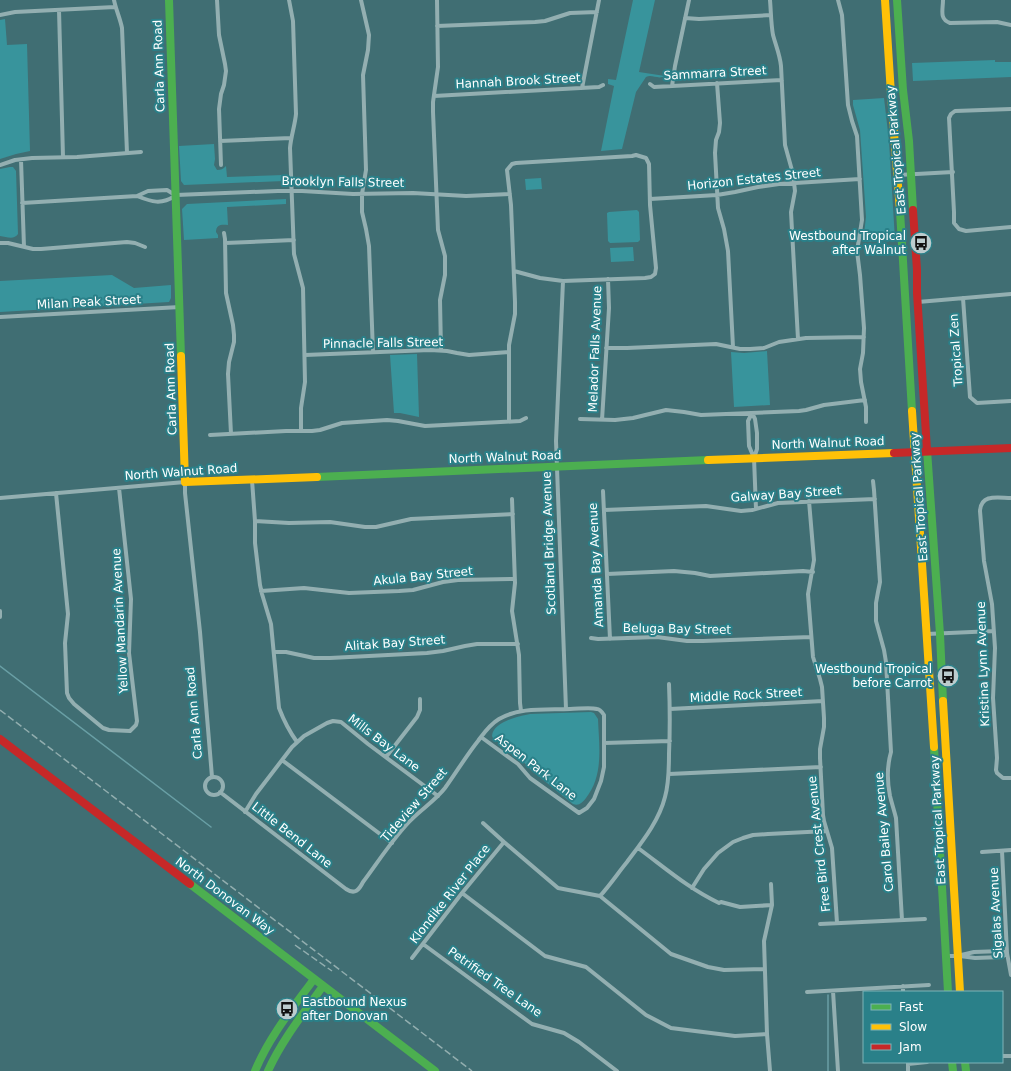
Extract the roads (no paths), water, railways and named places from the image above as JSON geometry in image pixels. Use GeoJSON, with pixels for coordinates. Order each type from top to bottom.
{"type":"FeatureCollection","features":[{"type":"Feature","properties":{"kind":"street"},"geometry":{"type":"LineString","coordinates":[[114,0],[122,28],[127,153]]}},
{"type":"Feature","properties":{"kind":"street","name":"Carla Ann Road"},"geometry":{"type":"LineString","coordinates":[[169,0],[185,493],[200,632],[212,777]]}},
{"type":"Feature","properties":{"kind":"street"},"geometry":{"type":"LineString","coordinates":[[217,0],[219,35],[226,64],[220,109],[221,165]]}},
{"type":"Feature","properties":{"kind":"street"},"geometry":{"type":"LineString","coordinates":[[289,0],[293,21],[296,114],[291,138],[294,240],[295,258],[303,288],[305,355],[305,382],[300,408],[301,431]]}},
{"type":"Feature","properties":{"kind":"street"},"geometry":{"type":"LineString","coordinates":[[361,0],[369,35],[368,50],[363,75],[366,170],[362,194],[362,212],[369,246],[373,352]]}},
{"type":"Feature","properties":{"kind":"street"},"geometry":{"type":"LineString","coordinates":[[437,0],[438,67],[433,112],[438,230],[445,256],[445,275],[440,300],[441,351]]}},
{"type":"Feature","properties":{"kind":"street"},"geometry":{"type":"LineString","coordinates":[[582,88],[599,0]]}},
{"type":"Feature","properties":{"kind":"street"},"geometry":{"type":"LineString","coordinates":[[672,86],[689,0]]}},
{"type":"Feature","properties":{"kind":"street"},"geometry":{"type":"LineString","coordinates":[[770,0],[773,33],[780,55],[786,145],[792,169],[795,191],[791,212],[798,339]]}},
{"type":"Feature","properties":{"kind":"street"},"geometry":{"type":"LineString","coordinates":[[838,0],[842,15],[848,105],[857,136],[860,179],[862,220],[857,251],[863,308],[864,337],[860,369],[866,407],[866,422]]}},
{"type":"Feature","properties":{"kind":"street","name":"East Tropical Parkway"},"geometry":{"type":"LineString","coordinates":[[885,0],[898,175],[948,991]]}},
{"type":"Feature","properties":{"kind":"street","name":"East Tropical Parkway"},"geometry":{"type":"LineString","coordinates":[[897,0],[903,90],[908,129],[911,174],[917,293],[940,634],[960,991]]}},
{"type":"Feature","properties":{"kind":"street"},"geometry":{"type":"LineString","coordinates":[[942,0],[942,16],[946,22],[955,24],[997,22],[1011,25]]}},
{"type":"Feature","properties":{"kind":"street"},"geometry":{"type":"LineString","coordinates":[[0,15],[15,12],[115,7]]}},
{"type":"Feature","properties":{"kind":"street"},"geometry":{"type":"LineString","coordinates":[[59,10],[63,157]]}},
{"type":"Feature","properties":{"kind":"street"},"geometry":{"type":"LineString","coordinates":[[437,26],[535,22],[545,21],[570,13],[597,12]]}},
{"type":"Feature","properties":{"kind":"street"},"geometry":{"type":"LineString","coordinates":[[685,18],[699,20],[771,15]]}},
{"type":"Feature","properties":{"kind":"street","name":"Sammarra Street"},"geometry":{"type":"LineString","coordinates":[[650,84],[654,87],[782,80]]}},
{"type":"Feature","properties":{"kind":"street"},"geometry":{"type":"LineString","coordinates":[[717,83],[720,123],[715,153],[717,195],[718,208],[728,250],[733,347]]}},
{"type":"Feature","properties":{"kind":"street","name":"Hannah Brook Street"},"geometry":{"type":"LineString","coordinates":[[434,96],[599,87],[603,85]]}},
{"type":"Feature","properties":{"kind":"street"},"geometry":{"type":"LineString","coordinates":[[1011,109],[956,111],[951,114],[949,118],[953,172],[954,223],[959,229],[966,231],[1011,227]]}},
{"type":"Feature","properties":{"kind":"street"},"geometry":{"type":"LineString","coordinates":[[220,141],[291,138]]}},
{"type":"Feature","properties":{"kind":"street"},"geometry":{"type":"LineString","coordinates":[[0,165],[32,158],[142,152]]}},
{"type":"Feature","properties":{"kind":"street"},"geometry":{"type":"LineString","coordinates":[[509,422],[509,352],[515,314],[515,302],[510,194],[507,170],[512,164],[516,163],[636,155],[646,158],[649,164],[650,198],[656,268],[655,274],[651,277],[645,278],[563,281],[552,280],[514,271]]}},
{"type":"Feature","properties":{"kind":"street"},"geometry":{"type":"LineString","coordinates":[[20,160],[24,247]]}},
{"type":"Feature","properties":{"kind":"street"},"geometry":{"type":"LineString","coordinates":[[898,175],[953,172]]}},
{"type":"Feature","properties":{"kind":"street","name":"Horizon Estates Street"},"geometry":{"type":"LineString","coordinates":[[650,198],[717,195],[758,187],[860,179]]}},
{"type":"Feature","properties":{"kind":"street"},"geometry":{"type":"LineString","coordinates":[[22,203],[137,196],[148,191],[167,190],[175,195],[168,200],[150,201],[137,196]]}},
{"type":"Feature","properties":{"kind":"street","name":"Brooklyn Falls Street"},"geometry":{"type":"LineString","coordinates":[[175,195],[292,191],[362,194],[413,193],[466,196],[510,194]]}},
{"type":"Feature","properties":{"kind":"street"},"geometry":{"type":"LineString","coordinates":[[224,233],[226,293],[234,336],[228,374],[231,434]]}},
{"type":"Feature","properties":{"kind":"street"},"geometry":{"type":"LineString","coordinates":[[225,243],[294,240]]}},
{"type":"Feature","properties":{"kind":"street"},"geometry":{"type":"LineString","coordinates":[[0,243],[8,243],[34,249],[127,242],[145,246]]}},
{"type":"Feature","properties":{"kind":"street","name":"Melador Falls Avenue"},"geometry":{"type":"LineString","coordinates":[[602,420],[609,308],[608,279]]}},
{"type":"Feature","properties":{"kind":"street","name":"Scotland Bridge Avenue"},"geometry":{"type":"LineString","coordinates":[[563,281],[556,424],[556,467],[566,709]]}},
{"type":"Feature","properties":{"kind":"street"},"geometry":{"type":"LineString","coordinates":[[918,302],[1011,294]]}},
{"type":"Feature","properties":{"kind":"street","name":"Tropical Zen"},"geometry":{"type":"LineString","coordinates":[[963,298],[970,397],[976,403],[1011,401]]}},
{"type":"Feature","properties":{"kind":"street","name":"Milan Peak Street"},"geometry":{"type":"LineString","coordinates":[[0,318],[180,307]]}},
{"type":"Feature","properties":{"kind":"street"},"geometry":{"type":"LineString","coordinates":[[606,348],[716,344],[750,349],[764,348],[779,342],[798,339],[864,337]]}},
{"type":"Feature","properties":{"kind":"street","name":"Pinnacle Falls Street"},"geometry":{"type":"LineString","coordinates":[[305,355],[430,350],[469,354],[509,352]]}},
{"type":"Feature","properties":{"kind":"street"},"geometry":{"type":"LineString","coordinates":[[580,419],[602,420],[633,418],[666,410],[701,415],[806,410],[824,405],[865,400]]}},
{"type":"Feature","properties":{"kind":"street"},"geometry":{"type":"LineString","coordinates":[[752,413],[748,421],[749,446],[754,458],[756,509]]}},
{"type":"Feature","properties":{"kind":"street"},"geometry":{"type":"LineString","coordinates":[[752,413],[755,419],[757,434],[757,449],[754,458]]}},
{"type":"Feature","properties":{"kind":"street"},"geometry":{"type":"LineString","coordinates":[[210,435],[320,430],[342,423],[387,420],[425,426],[509,422],[520,421],[526,418]]}},
{"type":"Feature","properties":{"kind":"street","name":"North Walnut Road"},"geometry":{"type":"LineString","coordinates":[[0,498],[185,482],[1011,448]]}},
{"type":"Feature","properties":{"kind":"street"},"geometry":{"type":"LineString","coordinates":[[246,812],[256,794],[298,742],[289,731],[279,708],[271,624],[261,591],[255,543],[252,480]]}},
{"type":"Feature","properties":{"kind":"street","name":"Carol Bailey Avenue"},"geometry":{"type":"LineString","coordinates":[[873,482],[880,582],[876,603],[876,622],[886,662],[891,752],[888,780],[896,818],[902,920]]}},
{"type":"Feature","properties":{"kind":"street","name":"Yellow Mandarin Avenue"},"geometry":{"type":"LineString","coordinates":[[56,493],[68,614],[65,643],[67,693],[74,704],[103,728],[109,730],[130,731],[136,726],[137,721],[129,653],[131,599],[119,488]]}},
{"type":"Feature","properties":{"kind":"street","name":"Amanda Bay Avenue"},"geometry":{"type":"LineString","coordinates":[[603,491],[610,638]]}},
{"type":"Feature","properties":{"kind":"street","name":"Kristina Lynn Avenue"},"geometry":{"type":"LineString","coordinates":[[1011,498],[988,498],[982,502],[980,510],[994,631],[994,698],[998,758],[996,770],[997,774],[1003,778],[1011,778]]}},
{"type":"Feature","properties":{"kind":"street"},"geometry":{"type":"LineString","coordinates":[[512,499],[515,579],[512,611],[518,644],[520,703],[522,712]]}},
{"type":"Feature","properties":{"kind":"street","name":"Galway Bay Street"},"geometry":{"type":"LineString","coordinates":[[604,510],[706,506],[741,510],[756,509],[778,503],[875,499]]}},
{"type":"Feature","properties":{"kind":"street","name":"Free Bird Crest Avenue"},"geometry":{"type":"LineString","coordinates":[[810,501],[814,560],[808,594],[813,657],[820,679],[823,701],[824,727],[820,749],[823,815],[832,848],[837,924]]}},
{"type":"Feature","properties":{"kind":"street"},"geometry":{"type":"LineString","coordinates":[[255,521],[289,523],[330,522],[376,527],[411,519],[513,514]]}},
{"type":"Feature","properties":{"kind":"street"},"geometry":{"type":"LineString","coordinates":[[607,574],[674,571],[710,576],[803,571],[813,572]]}},
{"type":"Feature","properties":{"kind":"street","name":"Akula Bay Street"},"geometry":{"type":"LineString","coordinates":[[261,591],[304,588],[349,593],[399,591],[413,590],[443,582],[458,580],[515,579]]}},
{"type":"Feature","properties":{"kind":"street"},"geometry":{"type":"LineString","coordinates":[[0,611],[0,617]]}},
{"type":"Feature","properties":{"kind":"street"},"geometry":{"type":"LineString","coordinates":[[927,634],[994,631]]}},
{"type":"Feature","properties":{"kind":"street","name":"Beluga Bay Street"},"geometry":{"type":"LineString","coordinates":[[591,638],[657,637],[703,642],[811,637]]}},
{"type":"Feature","properties":{"kind":"street","name":"Alitak Bay Street"},"geometry":{"type":"LineString","coordinates":[[274,652],[286,652],[314,658],[330,658],[427,653],[477,644],[518,644]]}},
{"type":"Feature","properties":{"kind":"street"},"geometry":{"type":"LineString","coordinates":[[600,896],[638,848],[658,815],[665,798],[668,786],[670,740],[669,684]]}},
{"type":"Feature","properties":{"kind":"street"},"geometry":{"type":"LineString","coordinates":[[386,757],[417,717],[420,710],[420,699]]}},
{"type":"Feature","properties":{"kind":"street","name":"Middle Rock Street"},"geometry":{"type":"LineString","coordinates":[[670,709],[823,701]]}},
{"type":"Feature","properties":{"kind":"street","name":"Tideview Street"},"geometry":{"type":"LineString","coordinates":[[353,892],[360,889],[363,882],[408,823],[438,796],[489,726],[498,720],[509,714],[522,712],[566,709],[598,709],[604,715],[604,743]]}},
{"type":"Feature","properties":{"kind":"street","name":"Mills Bay Lane"},"geometry":{"type":"LineString","coordinates":[[298,742],[304,736],[316,729],[337,721],[341,722],[438,796]]}},
{"type":"Feature","properties":{"kind":"street","name":"Aspen Park Lane"},"geometry":{"type":"LineString","coordinates":[[481,737],[518,764],[530,778],[579,813],[587,808],[598,791],[604,767],[604,743]]}},
{"type":"Feature","properties":{"kind":"street","name":"North Donovan Way"},"geometry":{"type":"LineString","coordinates":[[0,739],[436,1071]]}},
{"type":"Feature","properties":{"kind":"street"},"geometry":{"type":"LineString","coordinates":[[604,743],[670,740]]}},
{"type":"Feature","properties":{"kind":"street"},"geometry":{"type":"LineString","coordinates":[[282,760],[392,843]]}},
{"type":"Feature","properties":{"kind":"street"},"geometry":{"type":"LineString","coordinates":[[668,774],[821,767]]}},
{"type":"Feature","properties":{"kind":"street","name":"Carla Ann Road"},"geometry":{"type":"LineString","coordinates":[[212,777],[221,781],[222,787],[220,792],[215,795],[207,792],[205,789],[206,780],[212,777]]}},
{"type":"Feature","properties":{"kind":"street","name":"Little Bend Lane"},"geometry":{"type":"LineString","coordinates":[[220,792],[346,889],[353,892]]}},
{"type":"Feature","properties":{"kind":"street"},"geometry":{"type":"LineString","coordinates":[[483,823],[558,888],[600,896],[671,954],[708,967],[724,970],[764,969]]}},
{"type":"Feature","properties":{"kind":"street"},"geometry":{"type":"LineString","coordinates":[[692,888],[704,869],[718,853],[733,842],[753,835],[827,831]]}},
{"type":"Feature","properties":{"kind":"street","name":"Klondike River Place"},"geometry":{"type":"LineString","coordinates":[[412,958],[462,893],[504,842]]}},
{"type":"Feature","properties":{"kind":"street"},"geometry":{"type":"LineString","coordinates":[[638,848],[692,888],[719,903],[721,902],[740,907],[772,905]]}},
{"type":"Feature","properties":{"kind":"street"},"geometry":{"type":"LineString","coordinates":[[982,852],[1011,850]]}},
{"type":"Feature","properties":{"kind":"street","name":"Sigalas Avenue"},"geometry":{"type":"LineString","coordinates":[[1002,851],[1007,954],[1011,975]]}},
{"type":"Feature","properties":{"kind":"street"},"geometry":{"type":"LineString","coordinates":[[770,1071],[764,969],[764,940],[772,905],[771,884]]}},
{"type":"Feature","properties":{"kind":"street"},"geometry":{"type":"LineString","coordinates":[[462,893],[545,956],[586,967],[646,1015],[671,1028],[735,1036],[767,1034]]}},
{"type":"Feature","properties":{"kind":"street"},"geometry":{"type":"LineString","coordinates":[[1006,918],[1011,918]]}},
{"type":"Feature","properties":{"kind":"street"},"geometry":{"type":"LineString","coordinates":[[820,924],[926,919]]}},
{"type":"Feature","properties":{"kind":"street","name":"Petrified Tree Lane"},"geometry":{"type":"LineString","coordinates":[[424,944],[532,1024],[564,1033],[579,1042],[616,1071]]}},
{"type":"Feature","properties":{"kind":"street"},"geometry":{"type":"LineString","coordinates":[[945,956],[975,958],[1002,957],[1007,954]]}},
{"type":"Feature","properties":{"kind":"street"},"geometry":{"type":"LineString","coordinates":[[254,1071],[275,1032],[314,979]]}},
{"type":"Feature","properties":{"kind":"street"},"geometry":{"type":"LineString","coordinates":[[807,992],[929,985]]}},
{"type":"Feature","properties":{"kind":"street"},"geometry":{"type":"LineString","coordinates":[[268,1071],[285,1038],[323,986]]}},
{"type":"Feature","properties":{"kind":"street"},"geometry":{"type":"LineString","coordinates":[[903,986],[904,991]]}},
{"type":"Feature","properties":{"kind":"street"},"geometry":{"type":"LineString","coordinates":[[833,991],[838,1071]]}},
{"type":"Feature","properties":{"kind":"street"},"geometry":{"type":"LineString","coordinates":[[908,1063],[908,1071]]}},
{"type":"Feature","properties":{"kind":"waterway"},"geometry":{"type":"LineString","coordinates":[[0,666],[211,827]]}},
{"type":"Feature","properties":{"kind":"waterway"},"geometry":{"type":"LineString","coordinates":[[828,995],[828,1071]]}},
{"type":"Feature","properties":{"kind":"railway"},"geometry":{"type":"LineString","coordinates":[[0,710],[472,1071]]}},
{"type":"Feature","properties":{"kind":"railway"},"geometry":{"type":"LineString","coordinates":[[295,945],[332,971]]}},
{"type":"Feature","properties":{"kind":"place","name":"Westbound Tropical after Walnut"},"geometry":{"type":"Point","coordinates":[921,243]}},
{"type":"Feature","properties":{"kind":"place","name":"Westbound Tropical before Carrot"},"geometry":{"type":"Point","coordinates":[948,676]}},
{"type":"Feature","properties":{"kind":"place","name":"Eastbound Nexus after Donovan"},"geometry":{"type":"Point","coordinates":[287,1009]}}]}
